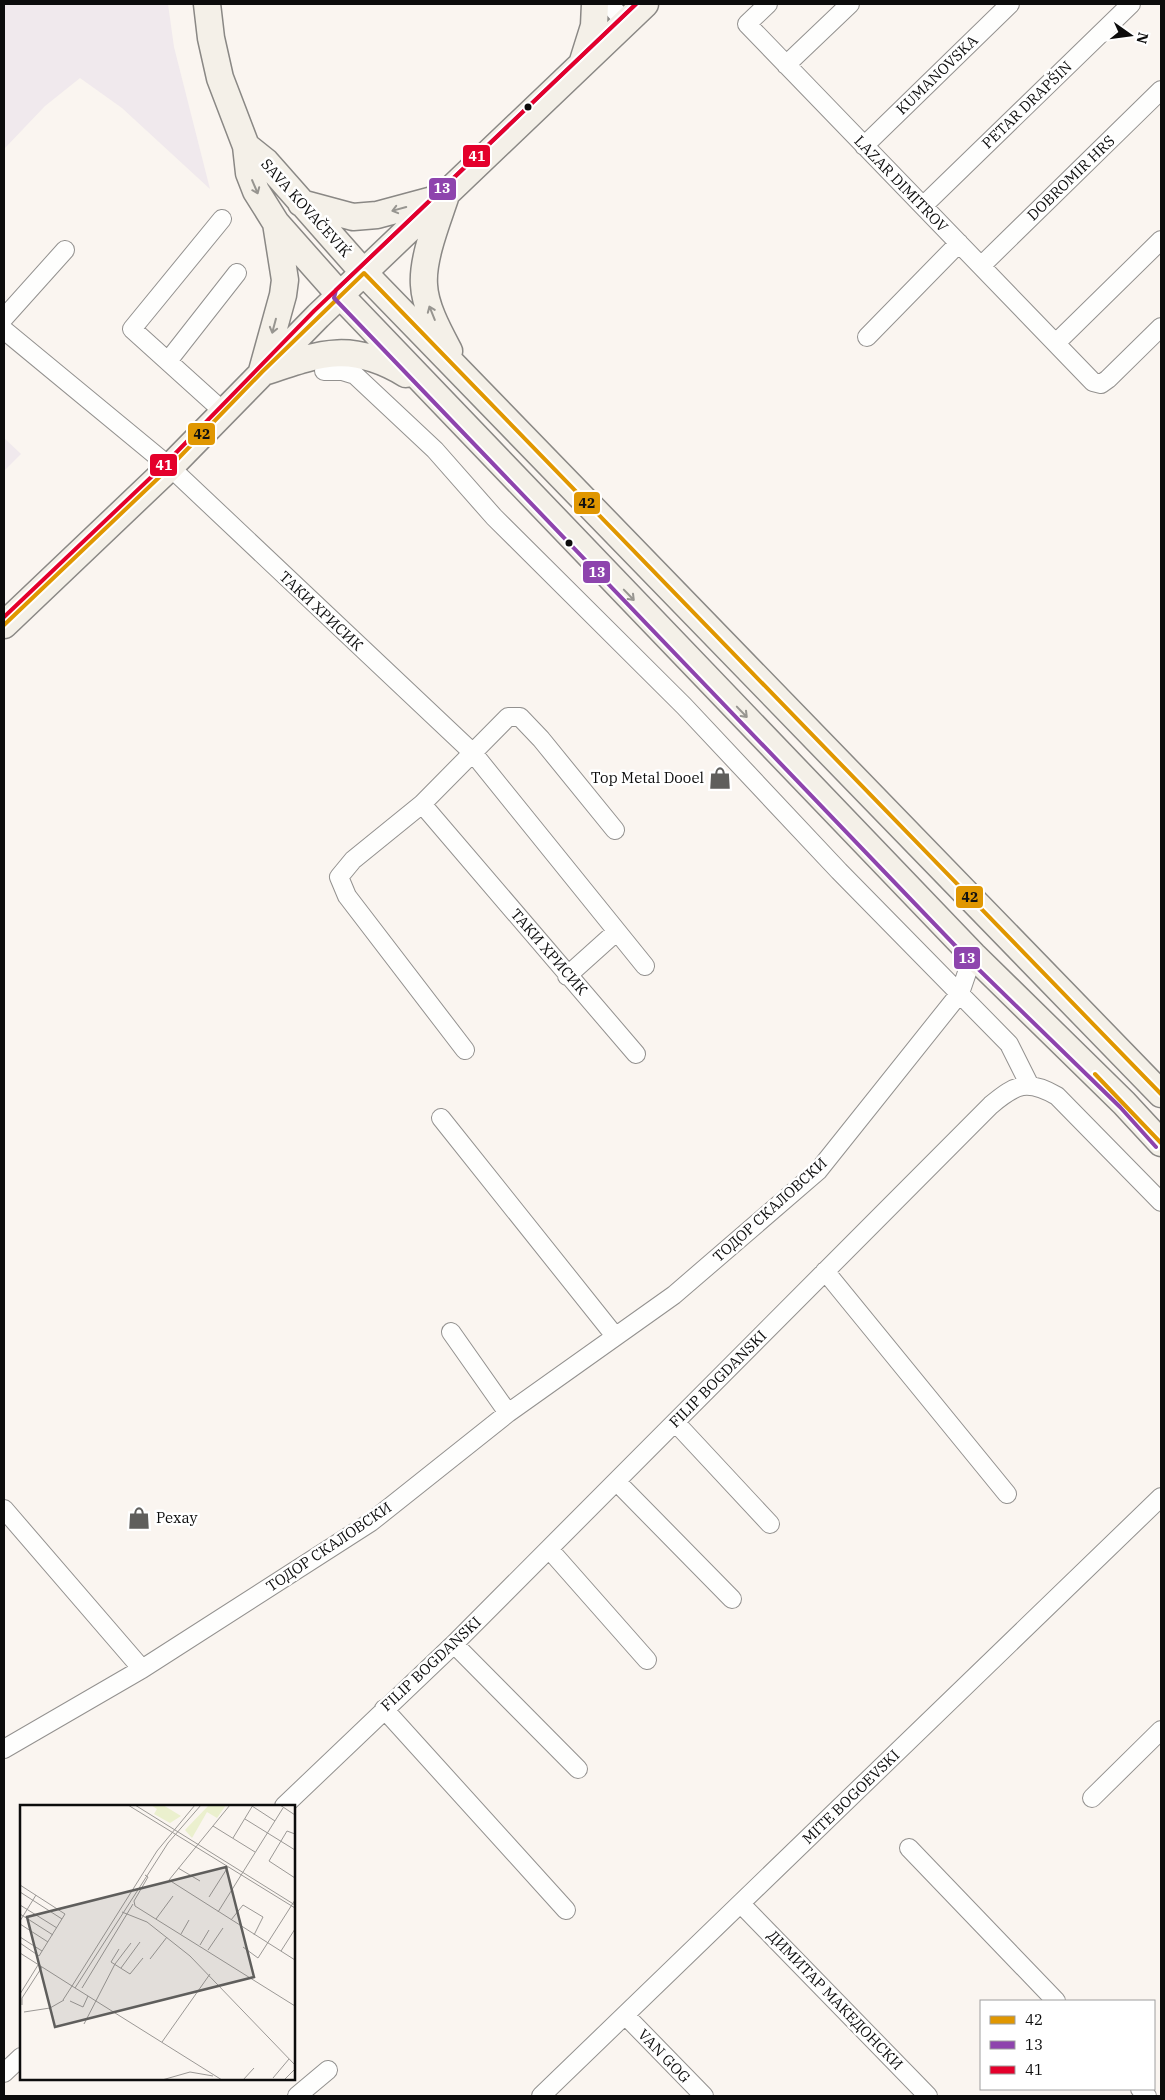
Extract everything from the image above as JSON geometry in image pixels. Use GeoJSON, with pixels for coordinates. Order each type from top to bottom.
{"type":"FeatureCollection","features":[{"type":"Feature","properties":{"kind":"street","name":"SAVA KOVAČEVIḰ"},"geometry":{"type":"LineString","coordinates":[[207,4],[211,38],[220,78],[246,146],[249,173],[256,191],[276,223],[340,295],[974,955],[1124,1103],[1161,1143]]}},
{"type":"Feature","properties":{"kind":"street"},"geometry":{"type":"LineString","coordinates":[[582,64],[594,26],[595,4]]}},
{"type":"Feature","properties":{"kind":"street"},"geometry":{"type":"LineString","coordinates":[[4,624],[170,467],[340,295],[446,197],[582,64],[617,13],[645,4]]}},
{"type":"Feature","properties":{"kind":"street","name":"LAZAR DIMITROV"},"geometry":{"type":"LineString","coordinates":[[768,4],[746,24],[1092,382],[1101,384],[1161,327]]}},
{"type":"Feature","properties":{"kind":"street"},"geometry":{"type":"LineString","coordinates":[[786,65],[850,4]]}},
{"type":"Feature","properties":{"kind":"street","name":"KUMANOVSKA"},"geometry":{"type":"LineString","coordinates":[[864,146],[1010,4]]}},
{"type":"Feature","properties":{"kind":"street","name":"PETAR DRAPŠIN"},"geometry":{"type":"LineString","coordinates":[[923,206],[1130,4]]}},
{"type":"Feature","properties":{"kind":"street","name":"DOBROMIR HRS"},"geometry":{"type":"LineString","coordinates":[[981,266],[1161,90]]}},
{"type":"Feature","properties":{"kind":"street","name":"SAVA KOVAČEVIḰ"},"geometry":{"type":"LineString","coordinates":[[246,146],[266,162],[300,203],[364,273],[1161,1094]]}},
{"type":"Feature","properties":{"kind":"street"},"geometry":{"type":"LineString","coordinates":[[300,203],[353,217],[377,215],[446,197]]}},
{"type":"Feature","properties":{"kind":"street"},"geometry":{"type":"LineString","coordinates":[[446,197],[426,262],[424,286],[440,331],[460,370]]}},
{"type":"Feature","properties":{"kind":"street"},"geometry":{"type":"LineString","coordinates":[[222,219],[132,329],[225,413]]}},
{"type":"Feature","properties":{"kind":"street"},"geometry":{"type":"LineString","coordinates":[[262,372],[283,295],[285,280],[276,223]]}},
{"type":"Feature","properties":{"kind":"street"},"geometry":{"type":"LineString","coordinates":[[1056,343],[1161,240]]}},
{"type":"Feature","properties":{"kind":"street"},"geometry":{"type":"LineString","coordinates":[[866,338],[959,243]]}},
{"type":"Feature","properties":{"kind":"street"},"geometry":{"type":"LineString","coordinates":[[4,318],[65,250]]}},
{"type":"Feature","properties":{"kind":"street"},"geometry":{"type":"LineString","coordinates":[[168,361],[237,273]]}},
{"type":"Feature","properties":{"kind":"street","name":"ТАКИ ХРИСИК"},"geometry":{"type":"LineString","coordinates":[[4,330],[170,467],[473,753],[645,966]]}},
{"type":"Feature","properties":{"kind":"street"},"geometry":{"type":"LineString","coordinates":[[262,372],[311,356],[350,353],[383,360],[429,387]]}},
{"type":"Feature","properties":{"kind":"street"},"geometry":{"type":"LineString","coordinates":[[324,371],[342,370],[355,375],[435,450],[494,517],[684,706],[839,871],[1009,1044],[1030,1084],[1043,1088],[1057,1096],[1161,1202]]}},
{"type":"Feature","properties":{"kind":"street"},"geometry":{"type":"LineString","coordinates":[[465,1050],[347,896],[339,877],[353,860],[422,804],[508,717],[520,717],[541,739],[615,830]]}},
{"type":"Feature","properties":{"kind":"street","name":"ТАКИ ХРИСИК"},"geometry":{"type":"LineString","coordinates":[[422,804],[567,976],[612,1023],[636,1054]]}},
{"type":"Feature","properties":{"kind":"street"},"geometry":{"type":"LineString","coordinates":[[567,976],[616,932]]}},
{"type":"Feature","properties":{"kind":"street","name":"ТОДОР СКАЛОВСКИ"},"geometry":{"type":"LineString","coordinates":[[4,1749],[142,1669],[371,1522],[508,1413],[674,1295],[818,1171],[960,993],[974,955]]}},
{"type":"Feature","properties":{"kind":"street","name":"FILIP BOGDANSKI"},"geometry":{"type":"LineString","coordinates":[[285,1805],[454,1644],[991,1105],[1012,1090],[1030,1084]]}},
{"type":"Feature","properties":{"kind":"street"},"geometry":{"type":"LineString","coordinates":[[441,1118],[615,1336]]}},
{"type":"Feature","properties":{"kind":"street"},"geometry":{"type":"LineString","coordinates":[[825,1271],[1006,1494]]}},
{"type":"Feature","properties":{"kind":"street"},"geometry":{"type":"LineString","coordinates":[[451,1332],[508,1413]]}},
{"type":"Feature","properties":{"kind":"street"},"geometry":{"type":"LineString","coordinates":[[675,1422],[770,1524]]}},
{"type":"Feature","properties":{"kind":"street"},"geometry":{"type":"LineString","coordinates":[[617,1482],[732,1599]]}},
{"type":"Feature","properties":{"kind":"street","name":"MITE BOGOEVSKI"},"geometry":{"type":"LineString","coordinates":[[541,2096],[1161,1498]]}},
{"type":"Feature","properties":{"kind":"street"},"geometry":{"type":"LineString","coordinates":[[4,1509],[142,1669]]}},
{"type":"Feature","properties":{"kind":"street"},"geometry":{"type":"LineString","coordinates":[[549,1549],[647,1660]]}},
{"type":"Feature","properties":{"kind":"street"},"geometry":{"type":"LineString","coordinates":[[454,1644],[578,1769]]}},
{"type":"Feature","properties":{"kind":"street"},"geometry":{"type":"LineString","coordinates":[[384,1709],[566,1910]]}},
{"type":"Feature","properties":{"kind":"street"},"geometry":{"type":"LineString","coordinates":[[1092,1798],[1161,1730]]}},
{"type":"Feature","properties":{"kind":"street"},"geometry":{"type":"LineString","coordinates":[[909,1848],[1055,2000]]}},
{"type":"Feature","properties":{"kind":"street","name":"ДИМИТАР МАКЕДОНСКИ"},"geometry":{"type":"LineString","coordinates":[[742,1904],[928,2096]]}},
{"type":"Feature","properties":{"kind":"street","name":"VAN GOG"},"geometry":{"type":"LineString","coordinates":[[625,2015],[704,2096]]}},
{"type":"Feature","properties":{"kind":"street"},"geometry":{"type":"LineString","coordinates":[[4,2073],[20,2058]]}},
{"type":"Feature","properties":{"kind":"street"},"geometry":{"type":"LineString","coordinates":[[297,2096],[328,2070]]}},
{"type":"Feature","properties":{"kind":"shaded area"},"geometry":{"type":"Polygon","coordinates":[[[4,4],[168,4],[174,47],[210,189],[122,108],[80,78],[45,106],[4,149],[4,4]]]}},
{"type":"Feature","properties":{"kind":"shaded area"},"geometry":{"type":"Polygon","coordinates":[[[4,438],[21,454],[4,471],[4,438]]]}},
{"type":"Feature","properties":{"kind":"transit line","name":"13"},"geometry":{"type":"LineString","coordinates":[[636,4],[336,290],[334,298],[968,959],[1120,1107],[1156,1147]]}},
{"type":"Feature","properties":{"kind":"transit line","name":"41"},"geometry":{"type":"LineString","coordinates":[[4,617],[166,463],[314,311],[636,4]]}},
{"type":"Feature","properties":{"kind":"transit line","name":"42"},"geometry":{"type":"LineString","coordinates":[[4,625],[170,467],[262,372],[364,273],[1161,1094]]}},
{"type":"Feature","properties":{"kind":"transit line","name":"42"},"geometry":{"type":"LineString","coordinates":[[1095,1074],[1161,1143]]}},
{"type":"Feature","properties":{"kind":"place","name":"Top Metal Dooel"},"geometry":{"type":"Point","coordinates":[720,778]}},
{"type":"Feature","properties":{"kind":"place","name":"Рехау"},"geometry":{"type":"Point","coordinates":[139,1518]}}]}
